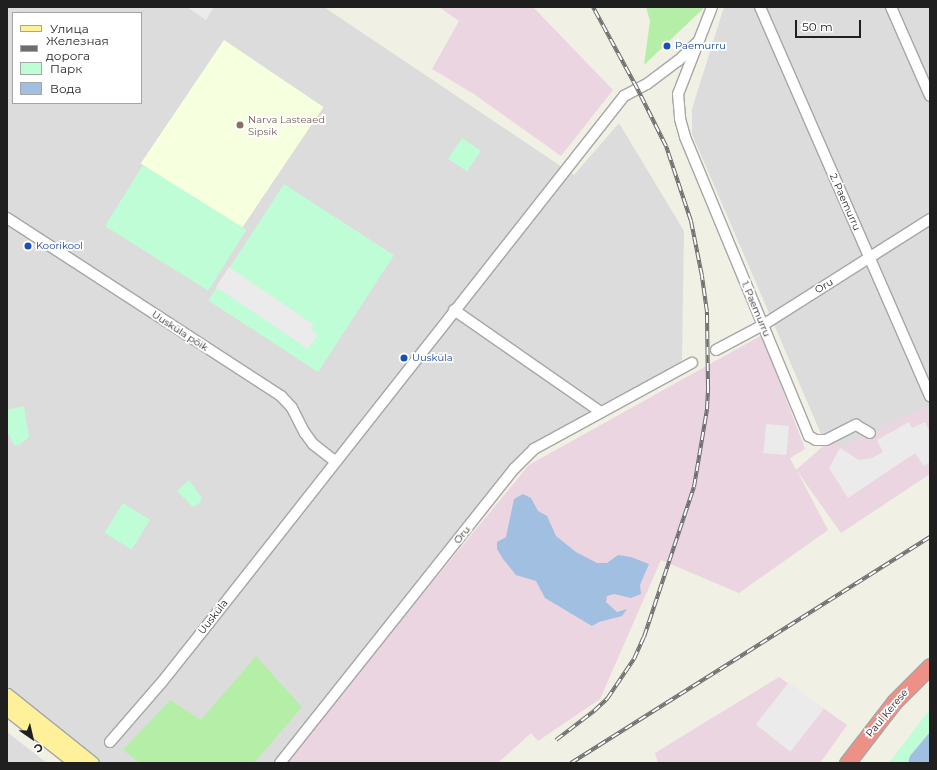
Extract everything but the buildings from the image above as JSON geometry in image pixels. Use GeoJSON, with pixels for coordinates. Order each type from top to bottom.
{"type":"FeatureCollection","features":[{"type":"Feature","properties":{"kind":"highway","name":"Paul Kerese"},"geometry":{"type":"LineString","coordinates":[[847,763],[895,701],[930,666]]}},
{"type":"Feature","properties":{"kind":"main road"},"geometry":{"type":"LineString","coordinates":[[7,695],[92,763]]}},
{"type":"Feature","properties":{"kind":"main road"},"geometry":{"type":"LineString","coordinates":[[7,709],[76,763]]}},
{"type":"Feature","properties":{"kind":"street"},"geometry":{"type":"LineString","coordinates":[[698,42],[712,7]]}},
{"type":"Feature","properties":{"kind":"street","name":"2. Paemurru"},"geometry":{"type":"LineString","coordinates":[[760,7],[930,396]]}},
{"type":"Feature","properties":{"kind":"street"},"geometry":{"type":"LineString","coordinates":[[891,7],[930,96]]}},
{"type":"Feature","properties":{"kind":"street","name":"Uusküla"},"geometry":{"type":"LineString","coordinates":[[110,742],[162,682],[209,623],[335,461],[624,96],[647,84],[678,61],[698,42]]}},
{"type":"Feature","properties":{"kind":"street","name":"1. Paemurru"},"geometry":{"type":"LineString","coordinates":[[698,42],[678,94],[680,119],[686,137],[809,436],[816,440],[826,440],[856,425],[870,433]]}},
{"type":"Feature","properties":{"kind":"street","name":"Uusküla põik"},"geometry":{"type":"LineString","coordinates":[[7,218],[281,396],[292,408],[305,433],[313,444],[335,461]]}},
{"type":"Feature","properties":{"kind":"street","name":"Oru"},"geometry":{"type":"LineString","coordinates":[[716,350],[763,325],[930,218]]}},
{"type":"Feature","properties":{"kind":"street"},"geometry":{"type":"LineString","coordinates":[[454,310],[601,412]]}},
{"type":"Feature","properties":{"kind":"street","name":"Oru"},"geometry":{"type":"LineString","coordinates":[[280,763],[514,468],[534,449],[692,363]]}},
{"type":"Feature","properties":{"kind":"shaded area"},"geometry":{"type":"Polygon","coordinates":[[[7,7],[324,7],[574,175],[619,123],[684,231],[682,361],[601,412],[534,449],[280,763],[85,763],[7,700],[7,7]]]}},
{"type":"Feature","properties":{"kind":"shaded area"},"geometry":{"type":"Polygon","coordinates":[[[187,7],[214,7],[206,20],[187,7]]]}},
{"type":"Feature","properties":{"kind":"shaded area"},"geometry":{"type":"Polygon","coordinates":[[[439,7],[533,7],[613,90],[561,156],[474,94],[432,69],[459,21],[439,7]]]}},
{"type":"Feature","properties":{"kind":"shaded area"},"geometry":{"type":"Polygon","coordinates":[[[724,7],[930,7],[930,469],[855,513],[692,134],[692,109],[724,7]]]}},
{"type":"Feature","properties":{"kind":"shaded area","name":"Narva Lasteaed Sipsik"},"geometry":{"type":"Polygon","coordinates":[[[224,40],[323,107],[240,231],[141,164],[224,40]]]}},
{"type":"Feature","properties":{"kind":"shaded area"},"geometry":{"type":"Polygon","coordinates":[[[229,267],[313,324],[312,331],[318,335],[308,349],[216,287],[229,267]]]}},
{"type":"Feature","properties":{"kind":"shaded area"},"geometry":{"type":"Polygon","coordinates":[[[762,335],[805,449],[790,458],[796,470],[830,440],[843,447],[926,406],[930,414],[930,474],[841,533],[797,471],[828,530],[739,593],[661,560],[600,699],[538,741],[531,733],[498,763],[283,763],[529,465],[762,335]]]}},
{"type":"Feature","properties":{"kind":"shaded area"},"geometry":{"type":"Polygon","coordinates":[[[909,422],[912,428],[925,422],[930,433],[930,462],[924,466],[915,453],[848,498],[829,468],[840,448],[859,460],[872,458],[883,452],[877,440],[909,422]]]}},
{"type":"Feature","properties":{"kind":"shaded area"},"geometry":{"type":"Polygon","coordinates":[[[766,424],[789,426],[786,455],[763,453],[766,424]]]}},
{"type":"Feature","properties":{"kind":"shaded area"},"geometry":{"type":"Polygon","coordinates":[[[779,677],[847,725],[820,763],[658,763],[655,753],[779,677]]]}},
{"type":"Feature","properties":{"kind":"shaded area"},"geometry":{"type":"Polygon","coordinates":[[[789,682],[824,709],[790,752],[756,725],[789,682]]]}},
{"type":"Feature","properties":{"kind":"shaded area"},"geometry":{"type":"Polygon","coordinates":[[[7,732],[47,763],[7,763],[7,732]]]}},
{"type":"Feature","properties":{"kind":"green space"},"geometry":{"type":"Polygon","coordinates":[[[646,7],[705,7],[644,65],[650,21],[646,7]]]}},
{"type":"Feature","properties":{"kind":"green space"},"geometry":{"type":"Polygon","coordinates":[[[462,138],[481,151],[467,172],[448,159],[462,138]]]}},
{"type":"Feature","properties":{"kind":"green space"},"geometry":{"type":"Polygon","coordinates":[[[143,165],[246,230],[208,291],[105,226],[143,165]]]}},
{"type":"Feature","properties":{"kind":"green space"},"geometry":{"type":"Polygon","coordinates":[[[284,184],[394,255],[318,372],[208,301],[284,184]]]}},
{"type":"Feature","properties":{"kind":"green space"},"geometry":{"type":"Polygon","coordinates":[[[24,406],[29,437],[19,445],[14,445],[7,431],[7,410],[24,406]]]}},
{"type":"Feature","properties":{"kind":"green space"},"geometry":{"type":"Polygon","coordinates":[[[189,480],[202,498],[200,501],[201,502],[193,507],[177,491],[189,480]]]}},
{"type":"Feature","properties":{"kind":"green space"},"geometry":{"type":"Polygon","coordinates":[[[123,503],[150,520],[132,550],[104,533],[123,503]]]}},
{"type":"Feature","properties":{"kind":"green space"},"geometry":{"type":"Polygon","coordinates":[[[256,656],[302,707],[254,763],[140,763],[123,750],[170,700],[201,720],[256,656]]]}},
{"type":"Feature","properties":{"kind":"green space"},"geometry":{"type":"Polygon","coordinates":[[[930,709],[930,763],[889,763],[930,709]]]}},
{"type":"Feature","properties":{"kind":"water"},"geometry":{"type":"Polygon","coordinates":[[[523,494],[531,498],[538,511],[547,516],[556,536],[576,552],[597,563],[607,563],[618,555],[631,557],[649,564],[640,585],[641,594],[631,598],[614,594],[607,596],[606,602],[617,612],[627,609],[622,616],[599,622],[592,626],[545,598],[536,581],[516,575],[503,559],[497,549],[497,542],[506,537],[514,499],[523,494]]]}},
{"type":"Feature","properties":{"kind":"water"},"geometry":{"type":"Polygon","coordinates":[[[930,732],[930,763],[908,763],[910,756],[930,732]]]}},
{"type":"Feature","properties":{"kind":"railway"},"geometry":{"type":"LineString","coordinates":[[556,740],[594,711],[607,699],[634,659],[644,637],[694,487],[707,409],[707,312],[702,276],[691,221],[666,146],[637,88],[593,7]]}},
{"type":"Feature","properties":{"kind":"railway"},"geometry":{"type":"LineString","coordinates":[[571,763],[930,537]]}},
{"type":"Feature","properties":{"kind":"place","name":"Paemurru"},"geometry":{"type":"Point","coordinates":[667,46]}},
{"type":"Feature","properties":{"kind":"place","name":"Narva Lasteaed Sipsik"},"geometry":{"type":"Point","coordinates":[240,125]}},
{"type":"Feature","properties":{"kind":"place","name":"Koorikool"},"geometry":{"type":"Point","coordinates":[28,246]}},
{"type":"Feature","properties":{"kind":"place","name":"Uusküla"},"geometry":{"type":"Point","coordinates":[404,358]}}]}
